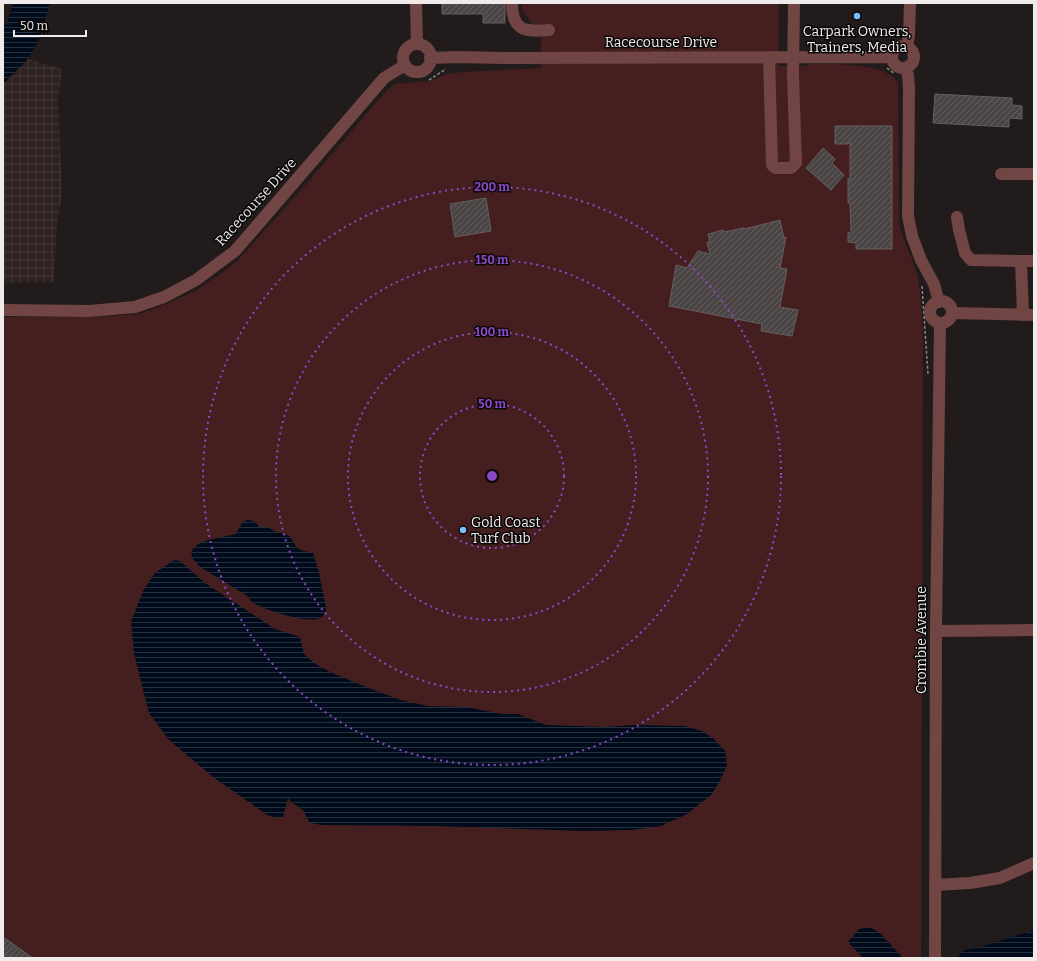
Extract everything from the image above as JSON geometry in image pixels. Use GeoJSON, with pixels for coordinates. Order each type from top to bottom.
{"type":"FeatureCollection","features":[{"type":"Feature","properties":{"kind":"street"},"geometry":{"type":"LineString","coordinates":[[416,3],[417,44]]}},
{"type":"Feature","properties":{"kind":"street"},"geometry":{"type":"LineString","coordinates":[[512,3],[514,20],[518,26],[524,30],[549,30]]}},
{"type":"Feature","properties":{"kind":"street"},"geometry":{"type":"LineString","coordinates":[[769,57],[772,165],[775,168],[791,168],[796,163],[793,76],[794,3]]}},
{"type":"Feature","properties":{"kind":"street"},"geometry":{"type":"LineString","coordinates":[[907,47],[910,3]]}},
{"type":"Feature","properties":{"kind":"street"},"geometry":{"type":"LineString","coordinates":[[417,44],[428,51],[430,58],[426,67],[420,71],[412,71],[403,61],[405,51],[411,45],[417,44]]}},
{"type":"Feature","properties":{"kind":"street"},"geometry":{"type":"LineString","coordinates":[[903,46],[907,47],[912,52],[914,58],[911,64],[905,68],[901,68],[895,64],[892,57],[896,49],[903,46]]}},
{"type":"Feature","properties":{"kind":"street","name":"Racecourse Drive"},"geometry":{"type":"LineString","coordinates":[[430,58],[794,56],[892,57]]}},
{"type":"Feature","properties":{"kind":"street","name":"Racecourse Drive"},"geometry":{"type":"LineString","coordinates":[[3,310],[89,311],[135,307],[164,297],[196,280],[235,251],[384,78],[405,65]]}},
{"type":"Feature","properties":{"kind":"street"},"geometry":{"type":"LineString","coordinates":[[905,68],[908,75],[908,216],[912,236],[921,260],[934,284],[939,302]]}},
{"type":"Feature","properties":{"kind":"street"},"geometry":{"type":"LineString","coordinates":[[1001,174],[1034,174]]}},
{"type":"Feature","properties":{"kind":"street"},"geometry":{"type":"LineString","coordinates":[[957,217],[965,252],[971,260],[1034,261]]}},
{"type":"Feature","properties":{"kind":"street"},"geometry":{"type":"LineString","coordinates":[[952,313],[1029,315],[1021,261]]}},
{"type":"Feature","properties":{"kind":"street"},"geometry":{"type":"LineString","coordinates":[[939,302],[950,306],[952,313],[949,320],[946,322],[940,323],[934,320],[931,315],[933,305],[939,302]]}},
{"type":"Feature","properties":{"kind":"street","name":"Crombie Avenue"},"geometry":{"type":"LineString","coordinates":[[935,958],[936,631],[940,323]]}},
{"type":"Feature","properties":{"kind":"street"},"geometry":{"type":"LineString","coordinates":[[936,631],[1034,630]]}},
{"type":"Feature","properties":{"kind":"street"},"geometry":{"type":"LineString","coordinates":[[935,885],[970,884],[1000,878],[1034,863]]}},
{"type":"Feature","properties":{"kind":"path"},"geometry":{"type":"LineString","coordinates":[[881,67],[887,68],[898,78]]}},
{"type":"Feature","properties":{"kind":"path"},"geometry":{"type":"LineString","coordinates":[[922,281],[928,375]]}},
{"type":"Feature","properties":{"kind":"shaded area","name":"Gold Coast Turf Club"},"geometry":{"type":"Polygon","coordinates":[[[522,3],[779,3],[778,66],[844,64],[883,71],[892,76],[898,83],[899,221],[918,279],[923,331],[921,958],[33,958],[3,937],[3,317],[95,317],[140,314],[195,291],[238,260],[301,190],[387,90],[395,84],[430,81],[447,74],[463,72],[541,68],[541,36],[522,10],[522,3]]]}},
{"type":"Feature","properties":{"kind":"shaded area"},"geometry":{"type":"Polygon","coordinates":[[[28,59],[62,69],[58,100],[62,193],[57,225],[54,282],[3,283],[3,84],[28,59]]]}},
{"type":"Feature","properties":{"kind":"water"},"geometry":{"type":"Polygon","coordinates":[[[13,3],[50,3],[39,40],[28,59],[3,84],[3,28],[8,20],[13,3]]]}},
{"type":"Feature","properties":{"kind":"water"},"geometry":{"type":"Polygon","coordinates":[[[247,520],[251,520],[259,527],[268,527],[274,531],[290,536],[299,549],[313,553],[319,572],[326,608],[325,614],[321,618],[296,618],[258,605],[252,602],[246,595],[200,567],[193,559],[191,553],[198,544],[208,540],[236,534],[242,523],[247,520]]]}},
{"type":"Feature","properties":{"kind":"water"},"geometry":{"type":"Polygon","coordinates":[[[174,560],[180,561],[205,583],[275,629],[300,637],[304,654],[314,663],[330,672],[401,700],[428,706],[465,707],[503,714],[518,714],[546,725],[606,727],[633,725],[685,726],[702,731],[714,739],[725,751],[727,765],[720,781],[711,795],[687,814],[661,826],[632,830],[584,831],[433,826],[322,825],[310,823],[303,810],[291,802],[288,798],[283,817],[278,818],[267,815],[213,777],[169,740],[149,713],[134,654],[131,622],[143,591],[155,573],[174,560]]]}},
{"type":"Feature","properties":{"kind":"water"},"geometry":{"type":"Polygon","coordinates":[[[870,927],[880,933],[903,958],[863,958],[848,942],[859,929],[870,927]]]}},
{"type":"Feature","properties":{"kind":"water"},"geometry":{"type":"Polygon","coordinates":[[[1034,930],[1034,958],[957,958],[964,950],[978,948],[1034,930]]]}},
{"type":"Feature","properties":{"kind":"building"},"geometry":{"type":"Polygon","coordinates":[[[442,3],[505,3],[505,23],[483,23],[483,14],[442,14],[442,3]]]}},
{"type":"Feature","properties":{"kind":"building"},"geometry":{"type":"Polygon","coordinates":[[[935,94],[1012,98],[1012,105],[1022,106],[1022,119],[1009,118],[1009,127],[933,123],[935,94]]]}},
{"type":"Feature","properties":{"kind":"building"},"geometry":{"type":"Polygon","coordinates":[[[835,126],[892,126],[892,249],[856,249],[856,243],[848,242],[848,233],[851,232],[850,203],[848,203],[848,178],[850,180],[850,142],[848,144],[835,144],[835,126]]]}},
{"type":"Feature","properties":{"kind":"building"},"geometry":{"type":"Polygon","coordinates":[[[823,148],[835,159],[832,163],[844,175],[831,190],[806,168],[823,148]]]}},
{"type":"Feature","properties":{"kind":"building"},"geometry":{"type":"Polygon","coordinates":[[[486,198],[491,231],[455,237],[450,204],[486,198]]]}},
{"type":"Feature","properties":{"kind":"building"},"geometry":{"type":"Polygon","coordinates":[[[780,220],[784,238],[786,237],[780,268],[787,269],[780,307],[798,310],[792,336],[761,331],[762,324],[669,306],[676,265],[687,268],[698,251],[710,254],[707,242],[710,242],[708,234],[723,230],[724,232],[744,229],[780,220]]]}},
{"type":"Feature","properties":{"kind":"building"},"geometry":{"type":"Polygon","coordinates":[[[3,937],[33,958],[3,958],[3,937]]]}},
{"type":"Feature","properties":{"kind":"place","name":"Carpark Owners, Trainers, Media"},"geometry":{"type":"Point","coordinates":[857,16]}},
{"type":"Feature","properties":{"kind":"place","name":"Gold Coast Turf Club"},"geometry":{"type":"Point","coordinates":[463,530]}}]}
